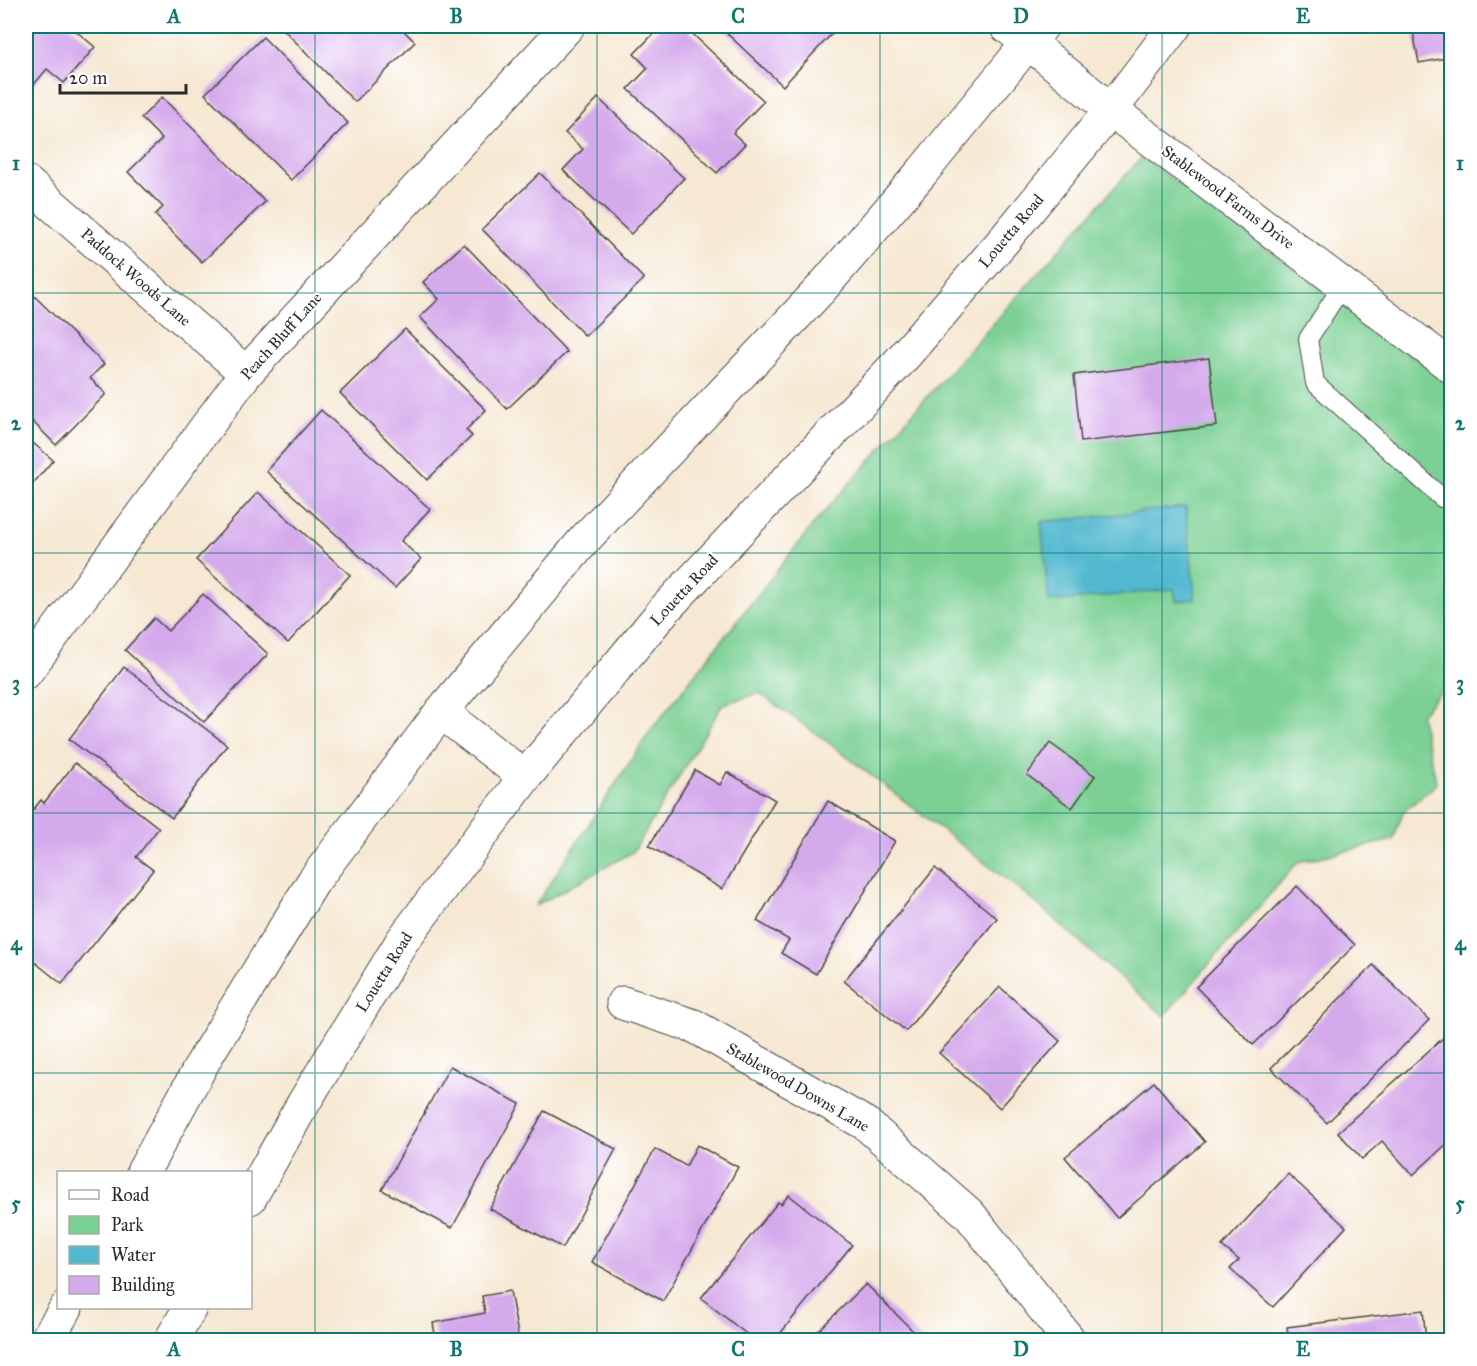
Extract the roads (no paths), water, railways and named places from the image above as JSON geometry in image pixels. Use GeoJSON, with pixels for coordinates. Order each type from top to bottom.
{"type":"FeatureCollection","features":[{"type":"Feature","properties":{"kind":"main road","name":"Peach Bluff Lane"},"geometry":{"type":"LineString","coordinates":[[26,672],[246,373],[568,26]]}},
{"type":"Feature","properties":{"kind":"main road","name":"Louetta Road"},"geometry":{"type":"LineString","coordinates":[[252,1194],[300,1108],[402,941],[525,777],[665,609],[900,361],[1111,110],[1175,26]]}},
{"type":"Feature","properties":{"kind":"main road","name":"Stablewood Farms Drive"},"geometry":{"type":"LineString","coordinates":[[1026,31],[1111,110],[1452,367]]}},
{"type":"Feature","properties":{"kind":"main road"},"geometry":{"type":"LineString","coordinates":[[144,1171],[207,1055],[313,882],[441,712],[585,538],[820,289],[923,171],[1026,31]]}},
{"type":"Feature","properties":{"kind":"main road","name":"Paddock Woods Lane"},"geometry":{"type":"LineString","coordinates":[[26,182],[246,373]]}},
{"type":"Feature","properties":{"kind":"main road"},"geometry":{"type":"LineString","coordinates":[[441,712],[525,777]]}},
{"type":"Feature","properties":{"kind":"main road","name":"Stablewood Downs Lane"},"geometry":{"type":"LineString","coordinates":[[624,1003],[694,1026],[866,1124],[969,1214],[1069,1341]]}},
{"type":"Feature","properties":{"kind":"main road"},"geometry":{"type":"LineString","coordinates":[[46,1341],[65,1309]]}},
{"type":"Feature","properties":{"kind":"main road"},"geometry":{"type":"LineString","coordinates":[[171,1341],[189,1309]]}},
{"type":"Feature","properties":{"kind":"lane"},"geometry":{"type":"LineString","coordinates":[[1343,285],[1308,339],[1315,383],[1442,498],[1452,497]]}},
{"type":"Feature","properties":{"kind":"water"},"geometry":{"type":"Polygon","coordinates":[[[1186,507],[1195,599],[1176,601],[1174,589],[1049,602],[1041,522],[1186,507]]]}}]}
